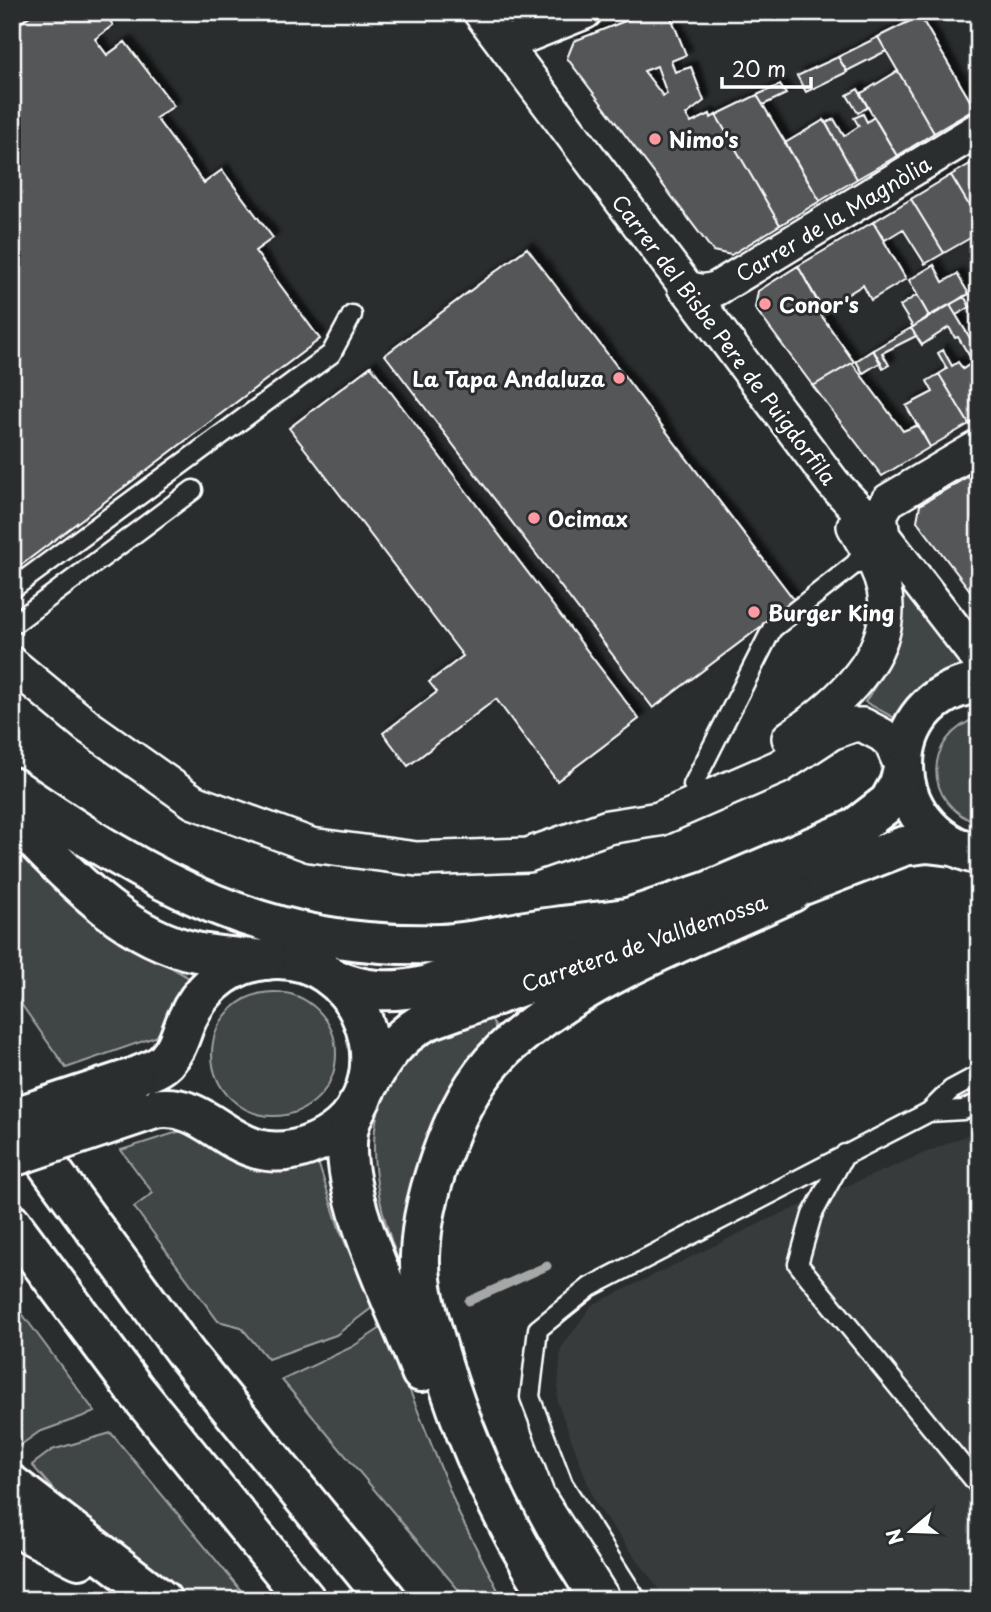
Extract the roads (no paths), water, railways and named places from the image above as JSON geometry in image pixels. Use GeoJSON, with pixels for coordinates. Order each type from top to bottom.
{"type":"FeatureCollection","features":[{"type":"Feature","properties":{"kind":"main road","name":"Carretera de Valldemossa"},"geometry":{"type":"LineString","coordinates":[[12,817],[82,886],[141,930],[197,953],[301,963],[362,990],[394,991],[416,988],[709,891],[854,829],[889,802],[899,784],[911,734],[926,711],[947,693],[979,682]]}},
{"type":"Feature","properties":{"kind":"main road"},"geometry":{"type":"LineString","coordinates":[[903,770],[918,815],[937,837],[965,850]]}},
{"type":"Feature","properties":{"kind":"main road"},"geometry":{"type":"LineString","coordinates":[[12,787],[79,833],[161,882],[243,916],[307,932],[376,942],[444,944],[635,916]]}},
{"type":"Feature","properties":{"kind":"main road","name":"Carretera de Valldemossa"},"geometry":{"type":"LineString","coordinates":[[361,1098],[388,1051],[426,1021],[708,918],[792,892],[904,846],[927,843],[965,850]]}},
{"type":"Feature","properties":{"kind":"main road"},"geometry":{"type":"LineString","coordinates":[[552,1600],[512,1533],[479,1461],[445,1377],[425,1304],[420,1256],[422,1230],[440,1159],[464,1102],[478,1080],[494,1058],[531,1026],[653,954],[792,892]]}},
{"type":"Feature","properties":{"kind":"main road"},"geometry":{"type":"LineString","coordinates":[[266,960],[238,967],[214,982],[195,1004],[180,1043],[157,1068],[12,1118],[187,1355],[387,1600]]}},
{"type":"Feature","properties":{"kind":"main road"},"geometry":{"type":"LineString","coordinates":[[334,979],[354,1000],[369,1035],[371,1059],[361,1098],[348,1131],[358,1209],[453,1457],[490,1538],[524,1600]]}},
{"type":"Feature","properties":{"kind":"main road"},"geometry":{"type":"LineString","coordinates":[[12,1157],[155,1109],[184,1108],[243,1145],[275,1151],[292,1150],[307,1146],[335,1130],[361,1098]]}},
{"type":"Feature","properties":{"kind":"main road"},"geometry":{"type":"LineString","coordinates":[[12,1224],[134,1388],[306,1600]]}},
{"type":"Feature","properties":{"kind":"main road"},"geometry":{"type":"LineString","coordinates":[[12,1485],[162,1600]]}},
{"type":"Feature","properties":{"kind":"main road"},"geometry":{"type":"LineString","coordinates":[[12,1525],[69,1553],[147,1600]]}},
{"type":"Feature","properties":{"kind":"street","name":"Carrer del Bisbe Pere de Puigdorfila"},"geometry":{"type":"LineString","coordinates":[[480,12],[871,537],[979,660]]}},
{"type":"Feature","properties":{"kind":"street"},"geometry":{"type":"LineString","coordinates":[[505,44],[585,12]]}},
{"type":"Feature","properties":{"kind":"street","name":"Carrer de la Magnòlia"},"geometry":{"type":"LineString","coordinates":[[684,287],[702,292],[716,289],[979,130]]}},
{"type":"Feature","properties":{"kind":"street"},"geometry":{"type":"LineString","coordinates":[[608,827],[648,804],[786,741],[816,719],[865,668],[884,631],[886,601],[874,560],[871,537],[888,501],[979,447]]}},
{"type":"Feature","properties":{"kind":"street"},"geometry":{"type":"LineString","coordinates":[[12,664],[87,726],[194,803],[310,845],[416,859],[528,855],[608,827],[659,819],[779,767],[831,733],[853,725],[863,725],[891,743],[903,770]]}},
{"type":"Feature","properties":{"kind":"lane"},"geometry":{"type":"LineString","coordinates":[[12,589],[331,354],[352,315]]}},
{"type":"Feature","properties":{"kind":"lane"},"geometry":{"type":"LineString","coordinates":[[12,625],[193,490]]}},
{"type":"Feature","properties":{"kind":"lane"},"geometry":{"type":"LineString","coordinates":[[693,785],[772,629],[855,564],[871,537]]}},
{"type":"Feature","properties":{"kind":"lane"},"geometry":{"type":"LineString","coordinates":[[637,1600],[563,1484],[530,1397],[538,1329],[590,1287],[929,1112],[951,1090],[979,1075]]}},
{"type":"Feature","properties":{"kind":"lane"},"geometry":{"type":"LineString","coordinates":[[929,1112],[963,1110],[979,1102]]}},
{"type":"Feature","properties":{"kind":"lane"},"geometry":{"type":"LineString","coordinates":[[845,1154],[812,1215],[798,1264],[979,1486]]}},
{"type":"Feature","properties":{"kind":"waterway"},"geometry":{"type":"LineString","coordinates":[[469,1301],[547,1266]]}},
{"type":"Feature","properties":{"kind":"place","name":"Nimo's"},"geometry":{"type":"Point","coordinates":[655,139]}},
{"type":"Feature","properties":{"kind":"place","name":"Conor's"},"geometry":{"type":"Point","coordinates":[765,304]}},
{"type":"Feature","properties":{"kind":"place","name":"La Tapa Andaluza"},"geometry":{"type":"Point","coordinates":[619,378]}},
{"type":"Feature","properties":{"kind":"place","name":"Ocimax"},"geometry":{"type":"Point","coordinates":[534,518]}},
{"type":"Feature","properties":{"kind":"place","name":"Burger King"},"geometry":{"type":"Point","coordinates":[754,612]}}]}
